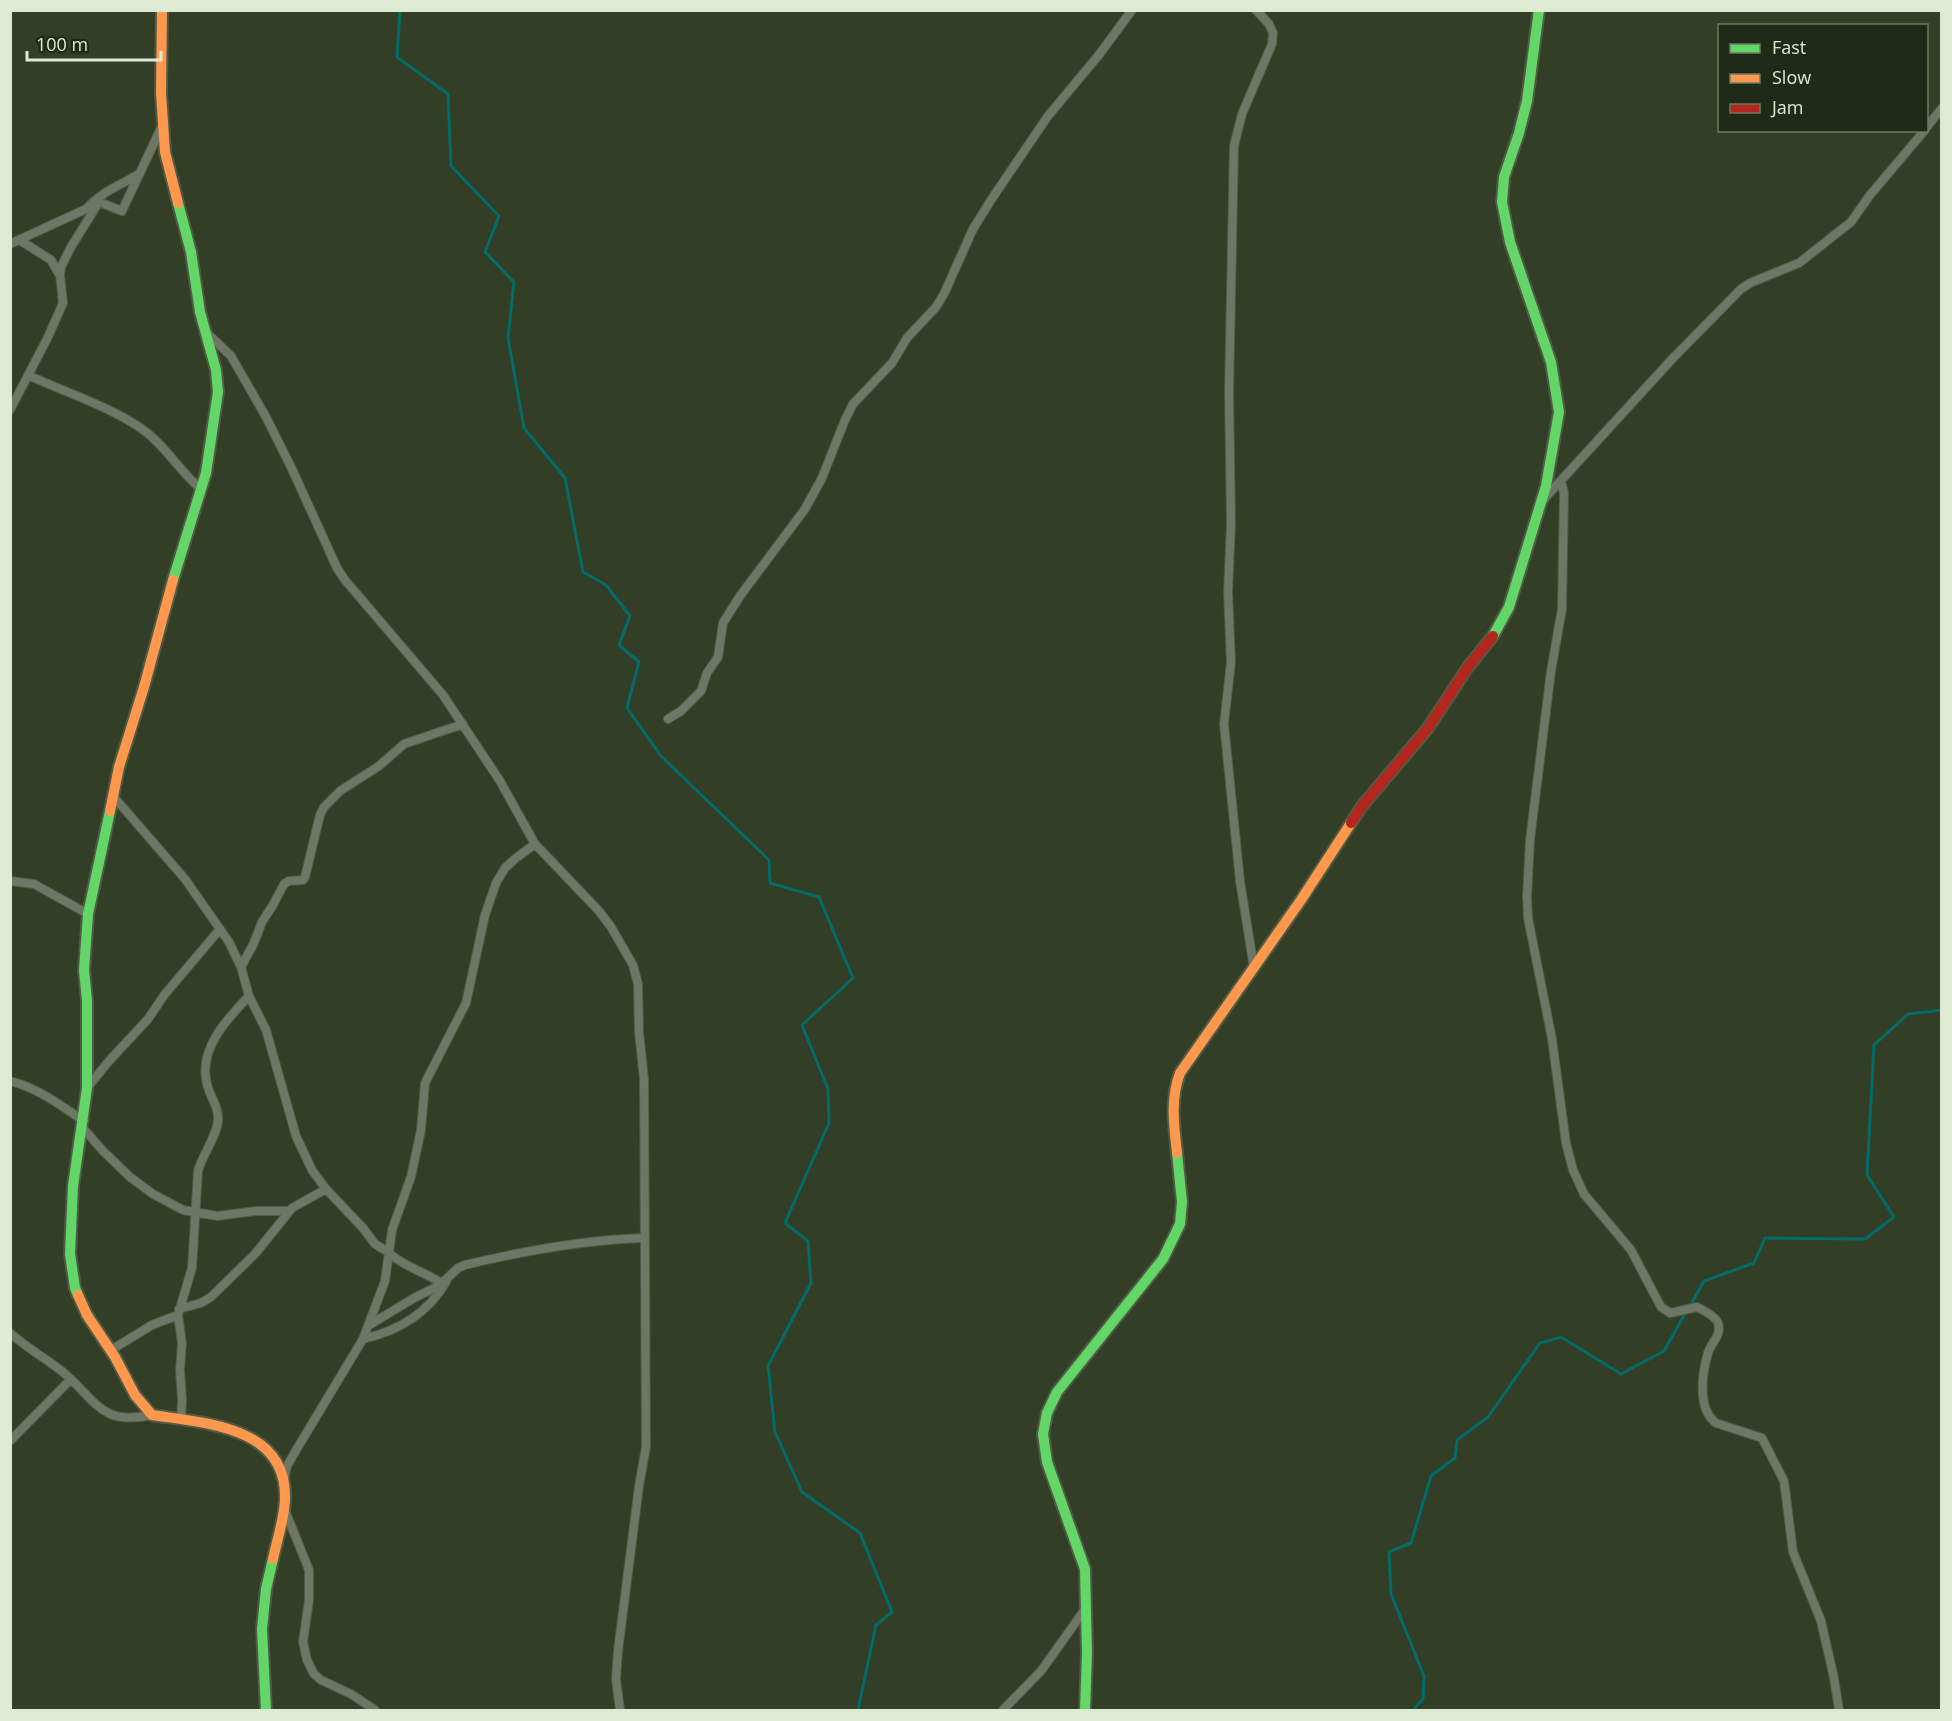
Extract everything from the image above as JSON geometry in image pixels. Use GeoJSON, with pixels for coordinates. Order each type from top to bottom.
{"type":"FeatureCollection","features":[{"type":"Feature","properties":{"kind":"street"},"geometry":{"type":"LineString","coordinates":[[152,1415],[135,1395],[111,1350],[82,1305],[75,1288],[71,1268],[71,1205],[87,1088],[87,1001],[84,970],[88,914],[119,767],[201,489],[210,452],[218,392],[216,370],[204,329],[191,252],[168,163],[162,126],[160,61],[162,10]]}},
{"type":"Feature","properties":{"kind":"street"},"geometry":{"type":"LineString","coordinates":[[668,719],[681,711],[701,691],[707,673],[718,657],[723,623],[756,573],[806,509],[822,478],[844,420],[853,404],[892,363],[907,338],[936,307],[969,238],[991,200],[1048,116],[1098,56],[1132,10]]}},
{"type":"Feature","properties":{"kind":"street"},"geometry":{"type":"LineString","coordinates":[[1085,1710],[1087,1593],[1085,1569],[1047,1462],[1043,1434],[1047,1413],[1057,1392],[1072,1371],[1158,1266],[1180,1224],[1182,1202],[1173,1133],[1176,1084],[1190,1056],[1254,968],[1335,850],[1362,806],[1423,735],[1468,667],[1497,631],[1514,592],[1546,486],[1559,412],[1557,394],[1544,340],[1510,242],[1502,202],[1504,177],[1520,133],[1527,101],[1539,10]]}},
{"type":"Feature","properties":{"kind":"street"},"geometry":{"type":"LineString","coordinates":[[1254,968],[1242,894],[1224,717],[1231,662],[1228,592],[1231,531],[1229,392],[1234,146],[1238,123],[1272,44],[1271,28],[1266,19],[1255,11]]}},
{"type":"Feature","properties":{"kind":"street"},"geometry":{"type":"LineString","coordinates":[[1928,126],[1941,108]]}},
{"type":"Feature","properties":{"kind":"street"},"geometry":{"type":"LineString","coordinates":[[10,410],[63,303],[61,267],[71,247],[99,202],[122,211],[162,126]]}},
{"type":"Feature","properties":{"kind":"street"},"geometry":{"type":"LineString","coordinates":[[1539,505],[1674,357],[1741,289],[1750,283],[1800,263],[1851,222],[1870,195],[1923,132]]}},
{"type":"Feature","properties":{"kind":"street"},"geometry":{"type":"LineString","coordinates":[[10,244],[21,241],[86,209],[105,192],[138,174]]}},
{"type":"Feature","properties":{"kind":"street"},"geometry":{"type":"LineString","coordinates":[[21,241],[51,260],[60,275]]}},
{"type":"Feature","properties":{"kind":"street"},"geometry":{"type":"LineString","coordinates":[[204,329],[231,356],[243,377],[292,469],[337,568],[436,687],[500,781],[535,844],[578,886],[599,911],[622,945],[636,977],[644,1079],[646,1447],[618,1651],[616,1678],[620,1710]]}},
{"type":"Feature","properties":{"kind":"street"},"geometry":{"type":"LineString","coordinates":[[28,375],[114,414],[145,431],[189,480],[201,489]]}},
{"type":"Feature","properties":{"kind":"street"},"geometry":{"type":"LineString","coordinates":[[1559,482],[1564,493],[1562,609],[1551,671],[1536,787],[1527,897],[1531,934],[1540,968],[1552,1039],[1566,1143],[1573,1170],[1584,1194],[1626,1243],[1661,1307],[1670,1313],[1697,1306],[1715,1318],[1717,1322],[1719,1332],[1709,1348],[1706,1361],[1703,1387],[1706,1410],[1716,1423],[1762,1438],[1784,1480],[1793,1552],[1821,1622],[1839,1710]]}},
{"type":"Feature","properties":{"kind":"street"},"geometry":{"type":"LineString","coordinates":[[241,967],[262,922],[284,884],[289,881],[303,880],[305,877],[317,823],[329,801],[340,791],[379,766],[404,744],[463,724]]}},
{"type":"Feature","properties":{"kind":"street"},"geometry":{"type":"LineString","coordinates":[[113,796],[184,879],[236,955],[249,996],[271,1045],[296,1136],[312,1170],[375,1244],[405,1266],[445,1282]]}},
{"type":"Feature","properties":{"kind":"street"},"geometry":{"type":"LineString","coordinates":[[266,1710],[262,1647],[265,1601],[271,1560],[284,1508],[284,1479],[287,1466],[363,1339],[369,1325],[385,1281],[392,1230],[411,1177],[421,1130],[425,1083],[466,1003],[478,943],[496,883],[505,868],[535,844]]}},
{"type":"Feature","properties":{"kind":"street"},"geometry":{"type":"LineString","coordinates":[[10,881],[34,885],[88,914]]}},
{"type":"Feature","properties":{"kind":"street"},"geometry":{"type":"LineString","coordinates":[[87,1088],[148,1019],[165,994],[220,929]]}},
{"type":"Feature","properties":{"kind":"street"},"geometry":{"type":"LineString","coordinates":[[181,1420],[182,1343],[178,1312],[192,1268],[198,1171],[202,1157],[218,1124],[217,1108],[206,1080],[207,1057],[212,1043],[225,1022],[249,996]]}},
{"type":"Feature","properties":{"kind":"street"},"geometry":{"type":"LineString","coordinates":[[10,1081],[32,1088],[58,1103],[83,1125],[111,1160],[142,1186],[176,1207],[196,1213],[221,1216],[256,1211],[289,1211]]}},
{"type":"Feature","properties":{"kind":"street"},"geometry":{"type":"LineString","coordinates":[[111,1350],[152,1325],[201,1303],[216,1293],[255,1254],[294,1206],[326,1189]]}},
{"type":"Feature","properties":{"kind":"street"},"geometry":{"type":"LineString","coordinates":[[363,1339],[387,1333],[421,1313],[436,1297],[445,1282],[458,1268],[465,1265],[537,1249],[586,1242],[644,1238]]}},
{"type":"Feature","properties":{"kind":"street"},"geometry":{"type":"LineString","coordinates":[[369,1325],[445,1282]]}},
{"type":"Feature","properties":{"kind":"street"},"geometry":{"type":"LineString","coordinates":[[10,1333],[31,1352],[56,1366],[105,1412],[124,1418],[152,1415],[237,1430],[260,1442],[270,1452],[284,1479]]}},
{"type":"Feature","properties":{"kind":"street"},"geometry":{"type":"LineString","coordinates":[[10,1441],[70,1379]]}},
{"type":"Feature","properties":{"kind":"street"},"geometry":{"type":"LineString","coordinates":[[284,1508],[309,1570],[309,1600],[303,1642],[311,1667],[321,1680],[351,1694],[375,1710]]}},
{"type":"Feature","properties":{"kind":"street"},"geometry":{"type":"LineString","coordinates":[[1003,1710],[1041,1671],[1086,1608]]}},
{"type":"Feature","properties":{"kind":"waterway"},"geometry":{"type":"LineString","coordinates":[[400,10],[397,57],[448,94],[451,166],[499,216],[485,252],[514,282],[508,338],[524,428],[565,478],[583,572],[606,585],[630,616],[619,645],[639,662],[627,708],[661,756],[769,860],[770,883],[819,897],[853,978],[802,1025],[828,1089],[829,1123],[785,1223],[808,1241],[811,1283],[768,1366],[775,1432],[802,1492],[860,1533],[892,1612],[876,1625],[858,1710]]}},
{"type":"Feature","properties":{"kind":"waterway"},"geometry":{"type":"LineString","coordinates":[[1690,1306],[1704,1281],[1754,1263],[1765,1238],[1865,1239],[1894,1217],[1867,1175],[1874,1045],[1908,1014],[1942,1010]]}},
{"type":"Feature","properties":{"kind":"waterway"},"geometry":{"type":"LineString","coordinates":[[1413,1710],[1423,1699],[1424,1676],[1391,1594],[1389,1552],[1411,1543],[1431,1476],[1455,1458],[1457,1440],[1488,1417],[1540,1343],[1561,1337],[1621,1374],[1664,1351],[1686,1312]]}},
{"type":"Feature","properties":{"kind":"traffic: fast"},"geometry":{"type":"LineString","coordinates":[[1493,636],[1509,607],[1546,486],[1559,412],[1551,362],[1510,242],[1502,202],[1504,177],[1527,101],[1539,10]]}},
{"type":"Feature","properties":{"kind":"traffic: fast"},"geometry":{"type":"LineString","coordinates":[[173,580],[206,473],[218,392],[216,370],[200,312],[191,252],[178,203]]}},
{"type":"Feature","properties":{"kind":"traffic: fast"},"geometry":{"type":"LineString","coordinates":[[78,1295],[70,1254],[73,1186],[87,1088],[87,1001],[84,970],[88,914],[110,811]]}},
{"type":"Feature","properties":{"kind":"traffic: fast"},"geometry":{"type":"LineString","coordinates":[[1085,1710],[1087,1653],[1085,1569],[1047,1462],[1043,1434],[1047,1413],[1057,1392],[1163,1259],[1180,1224],[1182,1202],[1177,1153]]}},
{"type":"Feature","properties":{"kind":"traffic: fast"},"geometry":{"type":"LineString","coordinates":[[266,1710],[262,1629],[266,1589],[273,1559]]}},
{"type":"Feature","properties":{"kind":"traffic: slow"},"geometry":{"type":"LineString","coordinates":[[162,10],[161,93],[165,152],[178,203]]}},
{"type":"Feature","properties":{"kind":"traffic: slow"},"geometry":{"type":"LineString","coordinates":[[110,811],[119,767],[144,687],[173,580]]}},
{"type":"Feature","properties":{"kind":"traffic: slow"},"geometry":{"type":"LineString","coordinates":[[1177,1153],[1174,1103],[1180,1073],[1301,900],[1351,823]]}},
{"type":"Feature","properties":{"kind":"traffic: slow"},"geometry":{"type":"LineString","coordinates":[[78,1295],[87,1315],[115,1357],[135,1395],[152,1415],[195,1421],[239,1433],[258,1443],[273,1457],[282,1475],[285,1500],[273,1559]]}},
{"type":"Feature","properties":{"kind":"traffic: jam"},"geometry":{"type":"LineString","coordinates":[[1351,823],[1362,806],[1428,728],[1468,667],[1493,636]]}}]}
